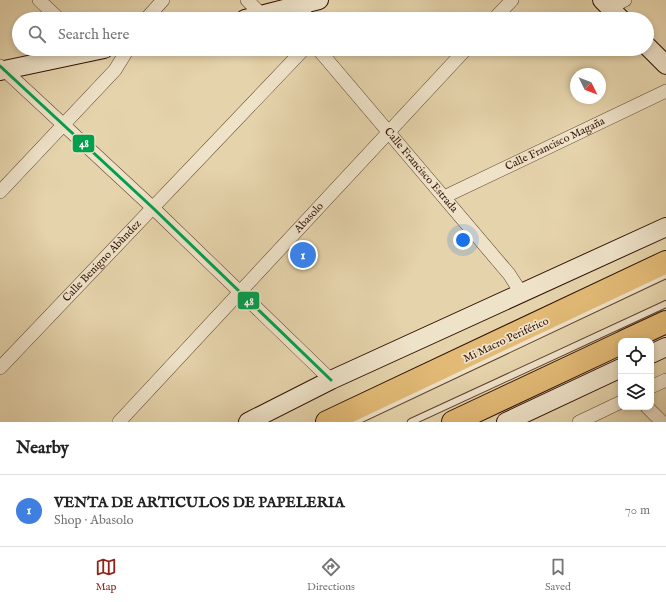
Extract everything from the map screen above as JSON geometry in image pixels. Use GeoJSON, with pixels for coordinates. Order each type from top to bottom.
{"type":"FeatureCollection","features":[{"type":"Feature","properties":{"kind":"highway"},"geometry":{"type":"LineString","coordinates":[[327,422],[666,262]]}},
{"type":"Feature","properties":{"kind":"highway"},"geometry":{"type":"LineString","coordinates":[[631,338],[666,322]]}},
{"type":"Feature","properties":{"kind":"highway"},"geometry":{"type":"LineString","coordinates":[[453,422],[618,344]]}},
{"type":"Feature","properties":{"kind":"street"},"geometry":{"type":"LineString","coordinates":[[39,0],[52,12]]}},
{"type":"Feature","properties":{"kind":"street"},"geometry":{"type":"LineString","coordinates":[[152,12],[163,0]]}},
{"type":"Feature","properties":{"kind":"street"},"geometry":{"type":"LineString","coordinates":[[246,0],[252,12]]}},
{"type":"Feature","properties":{"kind":"street"},"geometry":{"type":"LineString","coordinates":[[501,12],[512,0]]}},
{"type":"Feature","properties":{"kind":"street"},"geometry":{"type":"LineString","coordinates":[[285,12],[309,8]]}},
{"type":"Feature","properties":{"kind":"street"},"geometry":{"type":"LineString","coordinates":[[654,53],[666,65]]}},
{"type":"Feature","properties":{"kind":"street"},"geometry":{"type":"LineString","coordinates":[[1,69],[65,56]]}},
{"type":"Feature","properties":{"kind":"street"},"geometry":{"type":"LineString","coordinates":[[0,192],[115,70],[124,56]]}},
{"type":"Feature","properties":{"kind":"street","name":"Calle Benigno Abùndez"},"geometry":{"type":"LineString","coordinates":[[0,368],[297,56]]}},
{"type":"Feature","properties":{"kind":"street","name":"Calle Francisco Estrada"},"geometry":{"type":"LineString","coordinates":[[324,56],[509,274],[522,294]]}},
{"type":"Feature","properties":{"kind":"street","name":"Abasolo"},"geometry":{"type":"LineString","coordinates":[[119,422],[460,56]]}},
{"type":"Feature","properties":{"kind":"street"},"geometry":{"type":"LineString","coordinates":[[1,69],[153,208],[332,380]]}},
{"type":"Feature","properties":{"kind":"street","name":"Calle Francisco Magaña"},"geometry":{"type":"LineString","coordinates":[[444,197],[666,91]]}},
{"type":"Feature","properties":{"kind":"street"},"geometry":{"type":"LineString","coordinates":[[248,422],[332,380],[666,227]]}},
{"type":"Feature","properties":{"kind":"street"},"geometry":{"type":"LineString","coordinates":[[654,353],[666,347]]}},
{"type":"Feature","properties":{"kind":"street"},"geometry":{"type":"LineString","coordinates":[[506,422],[618,370]]}},
{"type":"Feature","properties":{"kind":"street"},"geometry":{"type":"LineString","coordinates":[[654,386],[666,380]]}},
{"type":"Feature","properties":{"kind":"street"},"geometry":{"type":"LineString","coordinates":[[579,422],[618,403]]}},
{"type":"Feature","properties":{"kind":"street"},"geometry":{"type":"LineString","coordinates":[[650,410],[662,422]]}},
{"type":"Feature","properties":{"kind":"lane","name":"Mi Macro Periférico"},"geometry":{"type":"LineString","coordinates":[[355,422],[666,275]]}},
{"type":"Feature","properties":{"kind":"lane"},"geometry":{"type":"LineString","coordinates":[[411,422],[666,304]]}},
{"type":"Feature","properties":{"kind":"transit line","name":"48"},"geometry":{"type":"LineString","coordinates":[[0,66],[153,208],[331,380]]}},
{"type":"Feature","properties":{"kind":"place","name":"VENTA DE ARTICULOS DE PAPELERIA"},"geometry":{"type":"Point","coordinates":[303,255]}}]}
